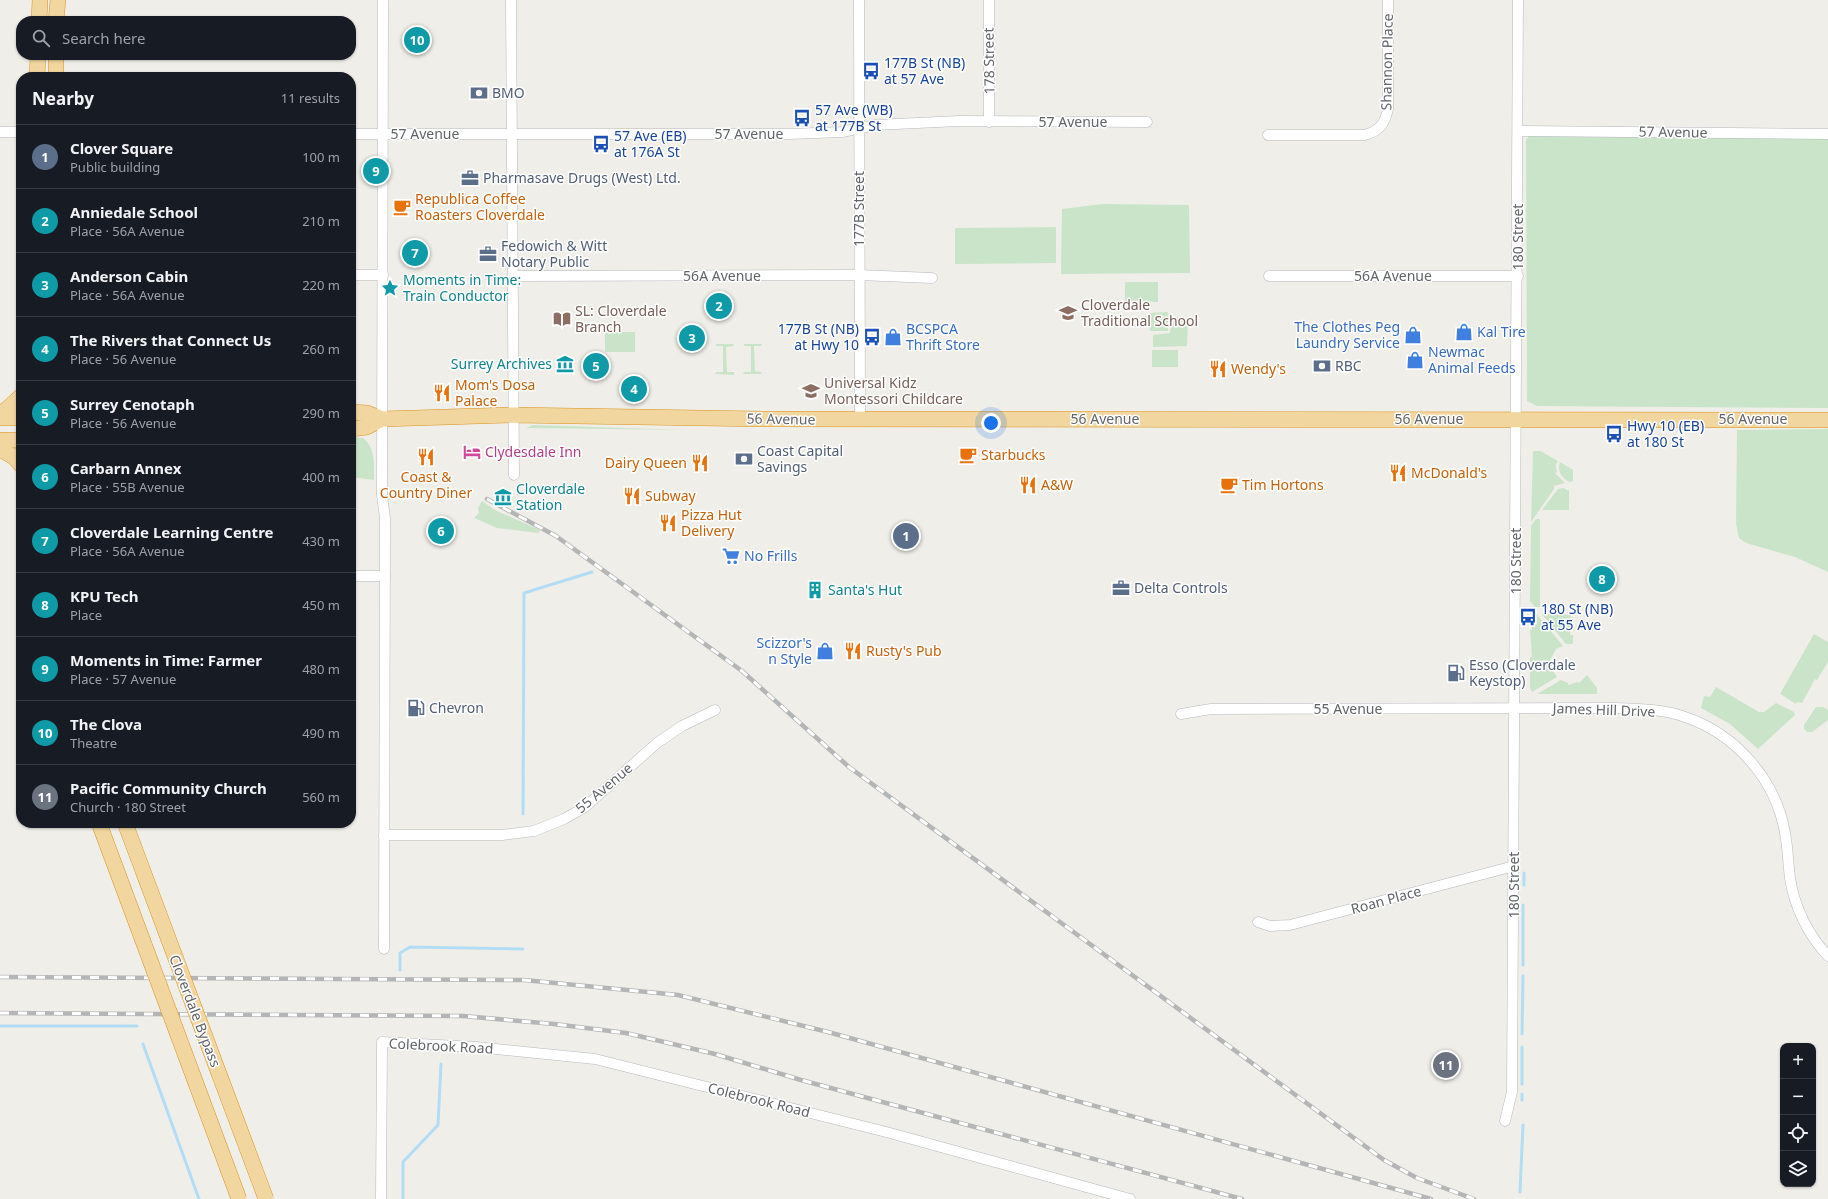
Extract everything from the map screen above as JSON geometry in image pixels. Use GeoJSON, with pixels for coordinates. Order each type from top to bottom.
{"type":"FeatureCollection","features":[{"type":"Feature","properties":{"kind":"highway"},"geometry":{"type":"LineString","coordinates":[[39,16],[40,0]]}},
{"type":"Feature","properties":{"kind":"highway"},"geometry":{"type":"LineString","coordinates":[[56,16],[58,0]]}},
{"type":"Feature","properties":{"kind":"highway"},"geometry":{"type":"LineString","coordinates":[[37,72],[38,60]]}},
{"type":"Feature","properties":{"kind":"highway"},"geometry":{"type":"LineString","coordinates":[[56,60],[56,72]]}},
{"type":"Feature","properties":{"kind":"highway"},"geometry":{"type":"LineString","coordinates":[[0,413],[16,400]]}},
{"type":"Feature","properties":{"kind":"highway","name":"56 Avenue"},"geometry":{"type":"LineString","coordinates":[[356,412],[367,413],[382,419],[513,415],[860,419],[1828,420]]}},
{"type":"Feature","properties":{"kind":"highway"},"geometry":{"type":"LineString","coordinates":[[0,418],[16,418]]}},
{"type":"Feature","properties":{"kind":"highway","name":"56 Avenue"},"geometry":{"type":"LineString","coordinates":[[356,428],[367,427],[382,419]]}},
{"type":"Feature","properties":{"kind":"highway"},"geometry":{"type":"LineString","coordinates":[[0,440],[16,440]]}},
{"type":"Feature","properties":{"kind":"highway"},"geometry":{"type":"LineString","coordinates":[[0,449],[16,459]]}},
{"type":"Feature","properties":{"kind":"highway","name":"Cloverdale Bypass"},"geometry":{"type":"LineString","coordinates":[[100,828],[240,1199]]}},
{"type":"Feature","properties":{"kind":"highway","name":"Cloverdale Bypass"},"geometry":{"type":"LineString","coordinates":[[126,828],[266,1199]]}},
{"type":"Feature","properties":{"kind":"street"},"geometry":{"type":"LineString","coordinates":[[383,0],[382,495],[385,518],[384,949]]}},
{"type":"Feature","properties":{"kind":"street"},"geometry":{"type":"LineString","coordinates":[[511,0],[514,474]]}},
{"type":"Feature","properties":{"kind":"street","name":"177B Street"},"geometry":{"type":"LineString","coordinates":[[859,0],[860,419]]}},
{"type":"Feature","properties":{"kind":"street","name":"178 Street"},"geometry":{"type":"LineString","coordinates":[[988,0],[989,122]]}},
{"type":"Feature","properties":{"kind":"street","name":"Shannon Place"},"geometry":{"type":"LineString","coordinates":[[1268,135],[1365,135],[1375,132],[1382,125],[1388,109],[1388,0]]}},
{"type":"Feature","properties":{"kind":"street","name":"180 Street"},"geometry":{"type":"LineString","coordinates":[[1505,1121],[1512,1092],[1516,708],[1518,0]]}},
{"type":"Feature","properties":{"kind":"street","name":"57 Avenue"},"geometry":{"type":"LineString","coordinates":[[356,134],[789,134],[842,132],[875,125],[959,121],[1147,122]]}},
{"type":"Feature","properties":{"kind":"street","name":"57 Avenue"},"geometry":{"type":"LineString","coordinates":[[1518,131],[1828,134]]}},
{"type":"Feature","properties":{"kind":"street"},"geometry":{"type":"LineString","coordinates":[[0,132],[16,132]]}},
{"type":"Feature","properties":{"kind":"street"},"geometry":{"type":"LineString","coordinates":[[356,274],[382,275]]}},
{"type":"Feature","properties":{"kind":"street","name":"56A Avenue"},"geometry":{"type":"LineString","coordinates":[[513,276],[860,275],[932,278]]}},
{"type":"Feature","properties":{"kind":"street","name":"56A Avenue"},"geometry":{"type":"LineString","coordinates":[[1269,276],[1518,276]]}},
{"type":"Feature","properties":{"kind":"street"},"geometry":{"type":"LineString","coordinates":[[356,576],[385,576]]}},
{"type":"Feature","properties":{"kind":"street","name":"55 Avenue"},"geometry":{"type":"LineString","coordinates":[[1180,714],[1211,709],[1516,708]]}},
{"type":"Feature","properties":{"kind":"street","name":"James Hill Drive"},"geometry":{"type":"LineString","coordinates":[[1516,708],[1616,708],[1664,712],[1685,717],[1704,725],[1736,746],[1750,761],[1771,792],[1782,818],[1786,833],[1790,878],[1798,906],[1805,923],[1828,956]]}},
{"type":"Feature","properties":{"kind":"street","name":"55 Avenue"},"geometry":{"type":"LineString","coordinates":[[384,835],[502,835],[534,831],[564,819],[585,807],[656,743],[682,726],[715,710]]}},
{"type":"Feature","properties":{"kind":"street","name":"Roan Place"},"geometry":{"type":"LineString","coordinates":[[1258,922],[1270,926],[1290,925],[1514,866]]}},
{"type":"Feature","properties":{"kind":"street","name":"Colebrook Road"},"geometry":{"type":"LineString","coordinates":[[381,1199],[382,1042],[476,1047],[595,1058],[882,1131],[1130,1199]]}},
{"type":"Feature","properties":{"kind":"green space"},"geometry":{"type":"Polygon","coordinates":[[[1529,135],[1828,137],[1828,408],[1537,406],[1527,401],[1526,141],[1529,135]]]}},
{"type":"Feature","properties":{"kind":"green space"},"geometry":{"type":"Polygon","coordinates":[[[1102,204],[1189,205],[1190,273],[1061,274],[1062,209],[1102,204]]]}},
{"type":"Feature","properties":{"kind":"green space"},"geometry":{"type":"Polygon","coordinates":[[[1056,227],[1056,263],[955,264],[955,228],[1056,227]]]}},
{"type":"Feature","properties":{"kind":"green space"},"geometry":{"type":"Polygon","coordinates":[[[1125,282],[1158,282],[1158,302],[1125,301],[1125,282]]]}},
{"type":"Feature","properties":{"kind":"green space"},"geometry":{"type":"Polygon","coordinates":[[[1168,312],[1168,331],[1150,331],[1149,313],[1168,312]]]}},
{"type":"Feature","properties":{"kind":"green space"},"geometry":{"type":"Polygon","coordinates":[[[1172,317],[1188,318],[1187,346],[1153,347],[1153,335],[1170,333],[1172,317]]]}},
{"type":"Feature","properties":{"kind":"green space"},"geometry":{"type":"Polygon","coordinates":[[[605,332],[635,332],[635,352],[605,352],[605,332]]]}},
{"type":"Feature","properties":{"kind":"green space"},"geometry":{"type":"Polygon","coordinates":[[[716,344],[734,344],[733,346],[726,347],[727,372],[734,372],[734,375],[715,374],[716,372],[723,372],[723,346],[716,346],[716,344]]]}},
{"type":"Feature","properties":{"kind":"green space"},"geometry":{"type":"Polygon","coordinates":[[[744,344],[762,344],[761,346],[754,346],[755,371],[761,372],[762,374],[743,374],[744,372],[751,372],[751,346],[744,346],[744,344]]]}},
{"type":"Feature","properties":{"kind":"green space"},"geometry":{"type":"Polygon","coordinates":[[[1152,350],[1178,350],[1178,367],[1152,367],[1152,350]]]}},
{"type":"Feature","properties":{"kind":"green space"},"geometry":{"type":"Polygon","coordinates":[[[533,425],[688,430],[526,428],[533,425]]]}},
{"type":"Feature","properties":{"kind":"green space"},"geometry":{"type":"Polygon","coordinates":[[[1828,429],[1828,572],[1795,557],[1746,543],[1739,538],[1736,524],[1737,430],[1828,429]]]}},
{"type":"Feature","properties":{"kind":"green space"},"geometry":{"type":"Polygon","coordinates":[[[356,437],[363,438],[370,447],[373,458],[374,480],[356,478],[356,437]]]}},
{"type":"Feature","properties":{"kind":"green space"},"geometry":{"type":"Polygon","coordinates":[[[1533,451],[1540,451],[1558,461],[1555,466],[1557,472],[1555,473],[1565,483],[1554,486],[1554,489],[1531,522],[1533,451]]]}},
{"type":"Feature","properties":{"kind":"green space"},"geometry":{"type":"Polygon","coordinates":[[[1560,462],[1573,470],[1573,481],[1569,482],[1562,476],[1559,471],[1560,462]]]}},
{"type":"Feature","properties":{"kind":"green space"},"geometry":{"type":"Polygon","coordinates":[[[1563,488],[1569,491],[1569,510],[1542,510],[1558,489],[1563,488]]]}},
{"type":"Feature","properties":{"kind":"green space"},"geometry":{"type":"Polygon","coordinates":[[[482,501],[495,510],[540,530],[538,533],[497,528],[474,518],[479,513],[478,508],[482,501]]]}},
{"type":"Feature","properties":{"kind":"green space"},"geometry":{"type":"Polygon","coordinates":[[[1536,519],[1540,519],[1540,607],[1535,607],[1530,601],[1531,526],[1536,519]]]}},
{"type":"Feature","properties":{"kind":"green space"},"geometry":{"type":"Polygon","coordinates":[[[1530,606],[1563,646],[1556,649],[1550,660],[1552,661],[1551,671],[1553,671],[1557,677],[1532,692],[1530,688],[1530,657],[1532,657],[1530,630],[1532,630],[1532,614],[1530,614],[1530,606]]]}},
{"type":"Feature","properties":{"kind":"green space"},"geometry":{"type":"Polygon","coordinates":[[[1542,614],[1571,615],[1570,635],[1573,635],[1573,644],[1566,644],[1542,614]]]}},
{"type":"Feature","properties":{"kind":"green space"},"geometry":{"type":"Polygon","coordinates":[[[1814,634],[1828,642],[1828,662],[1817,680],[1815,679],[1802,703],[1797,702],[1796,704],[1780,694],[1814,634]]]}},
{"type":"Feature","properties":{"kind":"green space"},"geometry":{"type":"Polygon","coordinates":[[[1587,675],[1597,688],[1597,694],[1537,694],[1561,680],[1568,683],[1568,685],[1579,683],[1587,675]]]}},
{"type":"Feature","properties":{"kind":"green space"},"geometry":{"type":"Polygon","coordinates":[[[1716,687],[1759,712],[1764,712],[1776,703],[1794,712],[1795,715],[1758,749],[1730,724],[1701,708],[1704,696],[1710,697],[1716,687]]]}},
{"type":"Feature","properties":{"kind":"green space"},"geometry":{"type":"Polygon","coordinates":[[[1816,707],[1823,707],[1828,710],[1828,720],[1812,732],[1807,732],[1804,729],[1804,725],[1816,707]]]}},
{"type":"Feature","properties":{"kind":"waterway"},"geometry":{"type":"LineString","coordinates":[[523,814],[524,593],[592,572]]}},
{"type":"Feature","properties":{"kind":"waterway"},"geometry":{"type":"LineString","coordinates":[[1524,873],[1524,885]]}},
{"type":"Feature","properties":{"kind":"waterway"},"geometry":{"type":"LineString","coordinates":[[1523,905],[1523,965]]}},
{"type":"Feature","properties":{"kind":"waterway"},"geometry":{"type":"LineString","coordinates":[[400,970],[400,953],[410,947],[523,949]]}},
{"type":"Feature","properties":{"kind":"waterway"},"geometry":{"type":"LineString","coordinates":[[1522,1034],[1523,976]]}},
{"type":"Feature","properties":{"kind":"waterway"},"geometry":{"type":"LineString","coordinates":[[0,1026],[137,1026]]}},
{"type":"Feature","properties":{"kind":"waterway"},"geometry":{"type":"LineString","coordinates":[[143,1044],[199,1199]]}},
{"type":"Feature","properties":{"kind":"waterway"},"geometry":{"type":"LineString","coordinates":[[1522,1047],[1522,1084]]}},
{"type":"Feature","properties":{"kind":"waterway"},"geometry":{"type":"LineString","coordinates":[[403,1199],[403,1162],[438,1125],[441,1064]]}},
{"type":"Feature","properties":{"kind":"waterway"},"geometry":{"type":"LineString","coordinates":[[1522,1094],[1522,1100]]}},
{"type":"Feature","properties":{"kind":"waterway"},"geometry":{"type":"LineString","coordinates":[[1520,1192],[1523,1125]]}},
{"type":"Feature","properties":{"kind":"railway"},"geometry":{"type":"LineString","coordinates":[[487,499],[556,536],[742,671],[849,767],[1384,1160],[1417,1178],[1474,1199]]}},
{"type":"Feature","properties":{"kind":"railway"},"geometry":{"type":"LineString","coordinates":[[0,977],[524,980],[678,995],[828,1032],[1431,1199]]}},
{"type":"Feature","properties":{"kind":"railway"},"geometry":{"type":"LineString","coordinates":[[0,1013],[463,1016],[554,1024],[626,1033],[715,1054],[801,1080],[1242,1199]]}},
{"type":"Feature","properties":{"kind":"place","name":"The Clova"},"geometry":{"type":"Point","coordinates":[417,40]}},
{"type":"Feature","properties":{"kind":"place","name":"177B St (NB) at 57 Ave"},"geometry":{"type":"Point","coordinates":[871,71]}},
{"type":"Feature","properties":{"kind":"place","name":"BMO"},"geometry":{"type":"Point","coordinates":[479,93]}},
{"type":"Feature","properties":{"kind":"place","name":"57 Ave (WB) at 177B St"},"geometry":{"type":"Point","coordinates":[802,118]}},
{"type":"Feature","properties":{"kind":"place","name":"57 Ave (EB) at 176A St"},"geometry":{"type":"Point","coordinates":[601,144]}},
{"type":"Feature","properties":{"kind":"place","name":"Moments in Time: Farmer"},"geometry":{"type":"Point","coordinates":[376,171]}},
{"type":"Feature","properties":{"kind":"place","name":"Pharmasave Drugs (West) Ltd."},"geometry":{"type":"Point","coordinates":[470,178]}},
{"type":"Feature","properties":{"kind":"place","name":"Republica Coffee Roasters Cloverdale"},"geometry":{"type":"Point","coordinates":[402,207]}},
{"type":"Feature","properties":{"kind":"place","name":"Cloverdale Learning Centre"},"geometry":{"type":"Point","coordinates":[415,253]}},
{"type":"Feature","properties":{"kind":"place","name":"Fedowich & Witt Notary Public"},"geometry":{"type":"Point","coordinates":[488,254]}},
{"type":"Feature","properties":{"kind":"place","name":"Moments in Time: Train Conductor"},"geometry":{"type":"Point","coordinates":[390,288]}},
{"type":"Feature","properties":{"kind":"place","name":"Anniedale School"},"geometry":{"type":"Point","coordinates":[719,306]}},
{"type":"Feature","properties":{"kind":"place","name":"Cloverdale Traditional School"},"geometry":{"type":"Point","coordinates":[1068,313]}},
{"type":"Feature","properties":{"kind":"place","name":"SL: Cloverdale Branch"},"geometry":{"type":"Point","coordinates":[562,319]}},
{"type":"Feature","properties":{"kind":"place","name":"Kal Tire"},"geometry":{"type":"Point","coordinates":[1464,332]}},
{"type":"Feature","properties":{"kind":"place","name":"The Clothes Peg Laundry Service"},"geometry":{"type":"Point","coordinates":[1413,335]}},
{"type":"Feature","properties":{"kind":"place","name":"177B St (NB) at Hwy 10"},"geometry":{"type":"Point","coordinates":[872,337]}},
{"type":"Feature","properties":{"kind":"place","name":"BCSPCA Thrift Store"},"geometry":{"type":"Point","coordinates":[893,337]}},
{"type":"Feature","properties":{"kind":"place","name":"Anderson Cabin"},"geometry":{"type":"Point","coordinates":[692,338]}},
{"type":"Feature","properties":{"kind":"place","name":"Newmac Animal Feeds"},"geometry":{"type":"Point","coordinates":[1415,360]}},
{"type":"Feature","properties":{"kind":"place","name":"Surrey Archives"},"geometry":{"type":"Point","coordinates":[565,364]}},
{"type":"Feature","properties":{"kind":"place","name":"Surrey Cenotaph"},"geometry":{"type":"Point","coordinates":[596,366]}},
{"type":"Feature","properties":{"kind":"place","name":"RBC"},"geometry":{"type":"Point","coordinates":[1322,366]}},
{"type":"Feature","properties":{"kind":"place","name":"Wendy's"},"geometry":{"type":"Point","coordinates":[1218,369]}},
{"type":"Feature","properties":{"kind":"place","name":"The Rivers that Connect Us"},"geometry":{"type":"Point","coordinates":[634,389]}},
{"type":"Feature","properties":{"kind":"place","name":"Universal Kidz Montessori Childcare"},"geometry":{"type":"Point","coordinates":[811,391]}},
{"type":"Feature","properties":{"kind":"place","name":"Mom's Dosa Palace"},"geometry":{"type":"Point","coordinates":[442,393]}},
{"type":"Feature","properties":{"kind":"place","name":"Hwy 10 (EB) at 180 St"},"geometry":{"type":"Point","coordinates":[1614,434]}},
{"type":"Feature","properties":{"kind":"place","name":"Clydesdale Inn"},"geometry":{"type":"Point","coordinates":[472,452]}},
{"type":"Feature","properties":{"kind":"place","name":"Starbucks"},"geometry":{"type":"Point","coordinates":[968,455]}},
{"type":"Feature","properties":{"kind":"place","name":"Coast & Country Diner"},"geometry":{"type":"Point","coordinates":[426,457]}},
{"type":"Feature","properties":{"kind":"place","name":"Coast Capital Savings"},"geometry":{"type":"Point","coordinates":[744,459]}},
{"type":"Feature","properties":{"kind":"place","name":"Dairy Queen"},"geometry":{"type":"Point","coordinates":[700,463]}},
{"type":"Feature","properties":{"kind":"place","name":"McDonald's"},"geometry":{"type":"Point","coordinates":[1398,473]}},
{"type":"Feature","properties":{"kind":"place","name":"A&W"},"geometry":{"type":"Point","coordinates":[1028,485]}},
{"type":"Feature","properties":{"kind":"place","name":"Tim Hortons"},"geometry":{"type":"Point","coordinates":[1229,485]}},
{"type":"Feature","properties":{"kind":"place","name":"Subway"},"geometry":{"type":"Point","coordinates":[632,496]}},
{"type":"Feature","properties":{"kind":"place","name":"Cloverdale Station"},"geometry":{"type":"Point","coordinates":[503,497]}},
{"type":"Feature","properties":{"kind":"place","name":"Pizza Hut Delivery"},"geometry":{"type":"Point","coordinates":[668,523]}},
{"type":"Feature","properties":{"kind":"place","name":"Carbarn Annex"},"geometry":{"type":"Point","coordinates":[441,531]}},
{"type":"Feature","properties":{"kind":"place","name":"Clover Square"},"geometry":{"type":"Point","coordinates":[906,536]}},
{"type":"Feature","properties":{"kind":"place","name":"No Frills"},"geometry":{"type":"Point","coordinates":[731,556]}},
{"type":"Feature","properties":{"kind":"place","name":"KPU Tech"},"geometry":{"type":"Point","coordinates":[1602,579]}},
{"type":"Feature","properties":{"kind":"place","name":"Delta Controls"},"geometry":{"type":"Point","coordinates":[1121,588]}},
{"type":"Feature","properties":{"kind":"place","name":"Santa's Hut"},"geometry":{"type":"Point","coordinates":[815,590]}},
{"type":"Feature","properties":{"kind":"place","name":"180 St (NB) at 55 Ave"},"geometry":{"type":"Point","coordinates":[1528,617]}},
{"type":"Feature","properties":{"kind":"place","name":"Scizzor's n Style"},"geometry":{"type":"Point","coordinates":[825,651]}},
{"type":"Feature","properties":{"kind":"place","name":"Rusty's Pub"},"geometry":{"type":"Point","coordinates":[853,651]}},
{"type":"Feature","properties":{"kind":"place","name":"Esso (Cloverdale Keystop)"},"geometry":{"type":"Point","coordinates":[1456,673]}},
{"type":"Feature","properties":{"kind":"place","name":"Chevron"},"geometry":{"type":"Point","coordinates":[416,708]}},
{"type":"Feature","properties":{"kind":"place","name":"Pacific Community Church"},"geometry":{"type":"Point","coordinates":[1446,1065]}}]}
